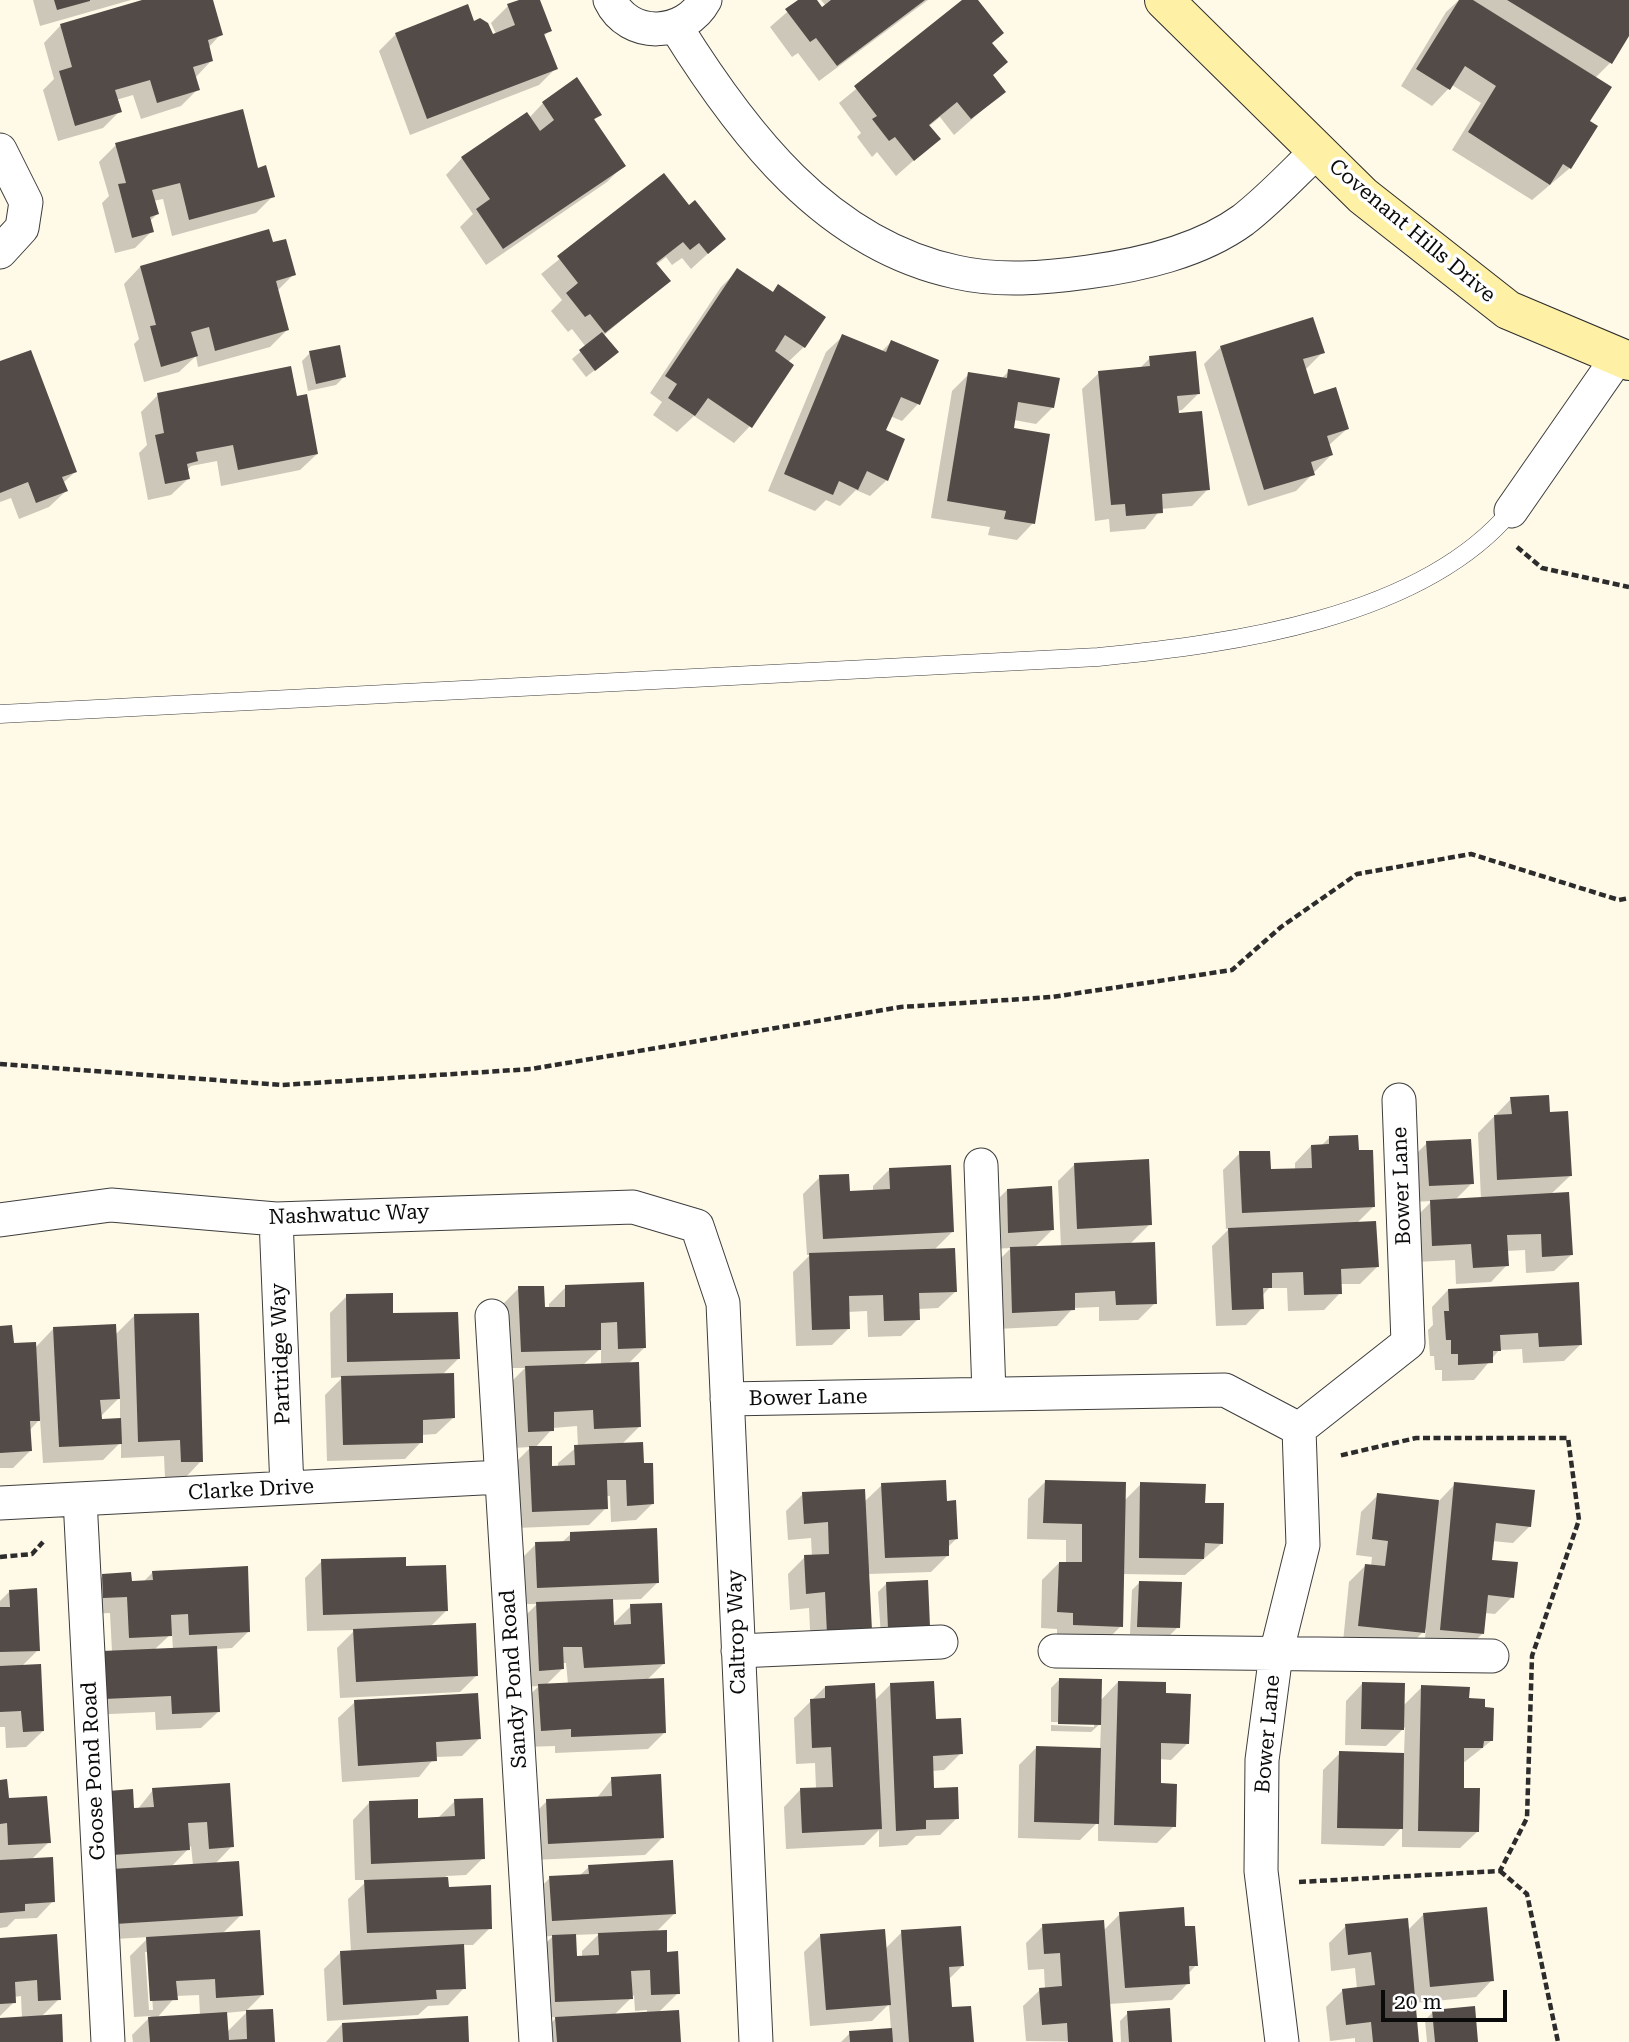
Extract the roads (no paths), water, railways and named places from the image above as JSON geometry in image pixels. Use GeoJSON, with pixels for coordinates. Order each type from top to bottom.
{"type":"FeatureCollection","features":[{"type":"Feature","properties":{"kind":"street"},"geometry":{"type":"LineString","coordinates":[[610,0],[629,23],[650,30],[676,27],[690,19],[705,0]]}},
{"type":"Feature","properties":{"kind":"street","name":"Covenant Hills Drive"},"geometry":{"type":"LineString","coordinates":[[1164,0],[1363,196],[1508,310],[1624,359]]}},
{"type":"Feature","properties":{"kind":"street"},"geometry":{"type":"LineString","coordinates":[[676,27],[756,142],[836,219],[891,250],[956,272],[1018,279],[1124,267],[1164,256],[1201,243],[1242,220],[1317,152]]}},
{"type":"Feature","properties":{"kind":"street"},"geometry":{"type":"LineString","coordinates":[[0,150],[26,202],[22,228],[0,251]]}},
{"type":"Feature","properties":{"kind":"street"},"geometry":{"type":"LineString","coordinates":[[1503,521],[1624,359]]}},
{"type":"Feature","properties":{"kind":"street","name":"Bower Lane"},"geometry":{"type":"LineString","coordinates":[[1298,1429],[1408,1343],[1399,1100]]}},
{"type":"Feature","properties":{"kind":"street"},"geometry":{"type":"LineString","coordinates":[[981,1165],[989,1394]]}},
{"type":"Feature","properties":{"kind":"street","name":"Nashwatuc Way"},"geometry":{"type":"LineString","coordinates":[[0,1220],[111,1205],[276,1219],[633,1207],[697,1226]]}},
{"type":"Feature","properties":{"kind":"street","name":"Partridge Way"},"geometry":{"type":"LineString","coordinates":[[276,1219],[287,1488]]}},
{"type":"Feature","properties":{"kind":"street","name":"Caltrop Way"},"geometry":{"type":"LineString","coordinates":[[697,1226],[723,1303],[756,2042]]}},
{"type":"Feature","properties":{"kind":"street","name":"Sandy Pond Road"},"geometry":{"type":"LineString","coordinates":[[492,1316],[536,2042]]}},
{"type":"Feature","properties":{"kind":"street","name":"Bower Lane"},"geometry":{"type":"LineString","coordinates":[[727,1399],[1226,1390],[1298,1429]]}},
{"type":"Feature","properties":{"kind":"street","name":"Bower Lane"},"geometry":{"type":"LineString","coordinates":[[1282,2042],[1261,1871],[1262,1760],[1276,1654],[1303,1545],[1298,1429]]}},
{"type":"Feature","properties":{"kind":"street","name":"Clarke Drive"},"geometry":{"type":"LineString","coordinates":[[0,1503],[501,1477]]}},
{"type":"Feature","properties":{"kind":"street","name":"Goose Pond Road"},"geometry":{"type":"LineString","coordinates":[[80,1499],[108,2042]]}},
{"type":"Feature","properties":{"kind":"street"},"geometry":{"type":"LineString","coordinates":[[738,1651],[941,1643]]}},
{"type":"Feature","properties":{"kind":"street"},"geometry":{"type":"LineString","coordinates":[[1055,1651],[1492,1656]]}},
{"type":"Feature","properties":{"kind":"lane"},"geometry":{"type":"LineString","coordinates":[[0,714],[1098,657],[1202,647],[1301,624],[1391,594],[1427,578],[1462,556],[1503,521]]}}]}
